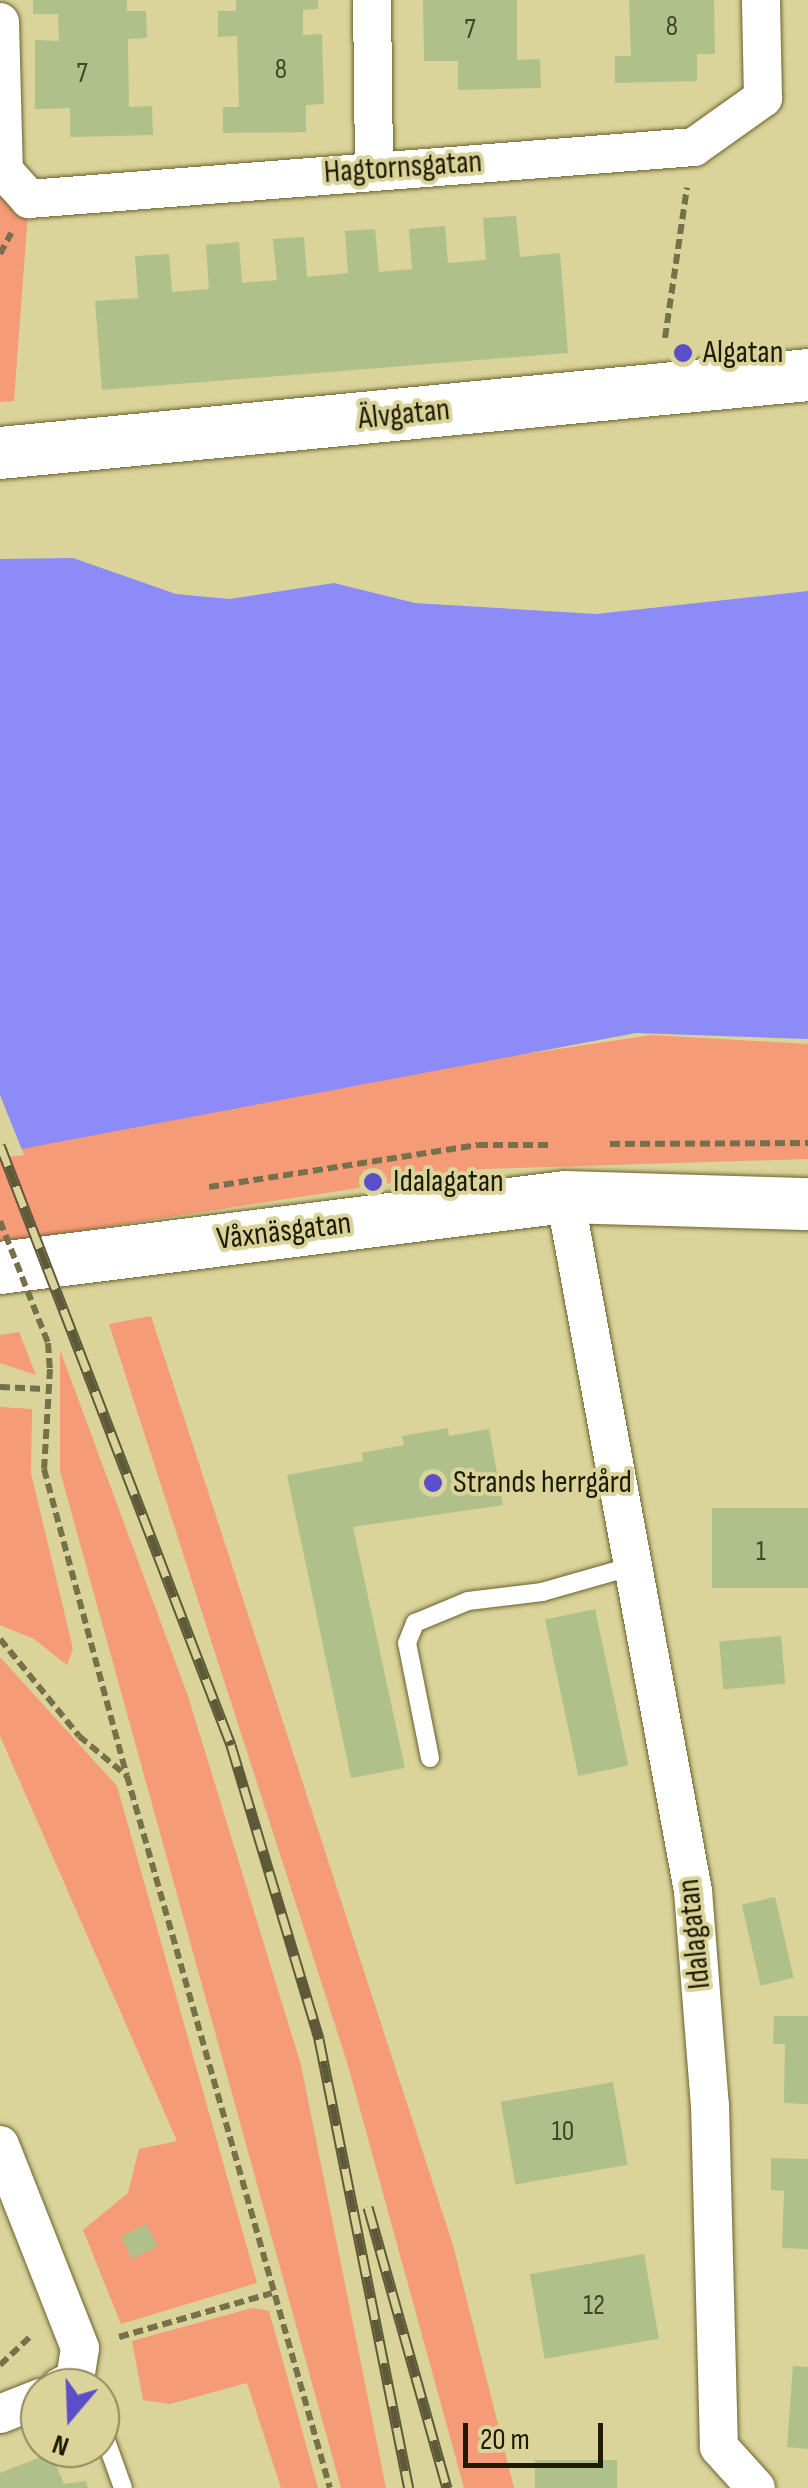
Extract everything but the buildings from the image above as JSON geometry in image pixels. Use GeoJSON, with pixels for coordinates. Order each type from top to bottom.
{"type":"FeatureCollection","features":[{"type":"Feature","properties":{"kind":"street"},"geometry":{"type":"LineString","coordinates":[[372,0],[374,170]]}},
{"type":"Feature","properties":{"kind":"street"},"geometry":{"type":"LineString","coordinates":[[694,147],[763,98],[762,0]]}},
{"type":"Feature","properties":{"kind":"street","name":"Hagtornsgatan"},"geometry":{"type":"LineString","coordinates":[[0,22],[4,172],[29,199],[694,147]]}},
{"type":"Feature","properties":{"kind":"street","name":"Älvgatan"},"geometry":{"type":"LineString","coordinates":[[0,452],[808,375]]}},
{"type":"Feature","properties":{"kind":"street","name":"Våxnäsgatan"},"geometry":{"type":"LineString","coordinates":[[0,1268],[565,1197],[808,1204]]}},
{"type":"Feature","properties":{"kind":"street","name":"Idalagatan"},"geometry":{"type":"LineString","coordinates":[[565,1197],[693,1891],[710,2105],[718,2448],[756,2488]]}},
{"type":"Feature","properties":{"kind":"street"},"geometry":{"type":"LineString","coordinates":[[0,2145],[71,2368]]}},
{"type":"Feature","properties":{"kind":"lane"},"geometry":{"type":"LineString","coordinates":[[430,1758],[407,1643],[415,1623],[468,1602],[542,1592],[633,1566]]}},
{"type":"Feature","properties":{"kind":"path"},"geometry":{"type":"LineString","coordinates":[[661,354],[694,147]]}},
{"type":"Feature","properties":{"kind":"path"},"geometry":{"type":"LineString","coordinates":[[0,1222],[48,1343],[44,1470],[272,2293],[330,2488]]}},
{"type":"Feature","properties":{"kind":"path"},"geometry":{"type":"LineString","coordinates":[[0,1387],[44,1389]]}},
{"type":"Feature","properties":{"kind":"path"},"geometry":{"type":"LineString","coordinates":[[0,1640],[80,1736],[127,1776]]}},
{"type":"Feature","properties":{"kind":"path"},"geometry":{"type":"LineString","coordinates":[[93,2368],[272,2293]]}},
{"type":"Feature","properties":{"kind":"shaded area"},"geometry":{"type":"Polygon","coordinates":[[[0,22],[4,171],[29,199],[14,401],[0,402],[0,22]]]}},
{"type":"Feature","properties":{"kind":"shaded area"},"geometry":{"type":"Polygon","coordinates":[[[73,558],[176,594],[229,599],[334,583],[415,603],[596,614],[808,591],[808,1039],[636,1033],[0,1153],[0,559],[73,558]]]}},
{"type":"Feature","properties":{"kind":"shaded area"},"geometry":{"type":"Polygon","coordinates":[[[651,1035],[808,1044],[808,1159],[483,1169],[0,1243],[0,1134],[651,1035]]]}},
{"type":"Feature","properties":{"kind":"shaded area"},"geometry":{"type":"Polygon","coordinates":[[[151,1316],[453,2245],[514,2488],[464,2488],[347,2062],[109,1324],[151,1316]]]}},
{"type":"Feature","properties":{"kind":"shaded area"},"geometry":{"type":"Polygon","coordinates":[[[19,1332],[36,1375],[0,1363],[0,1335],[19,1332]]]}},
{"type":"Feature","properties":{"kind":"shaded area"},"geometry":{"type":"Polygon","coordinates":[[[60,1350],[188,1696],[301,2065],[386,2488],[341,2488],[60,1471],[60,1350]]]}},
{"type":"Feature","properties":{"kind":"shaded area"},"geometry":{"type":"Polygon","coordinates":[[[0,1407],[32,1409],[31,1473],[73,1649],[67,1665],[34,1639],[0,1625],[0,1407]]]}},
{"type":"Feature","properties":{"kind":"shaded area"},"geometry":{"type":"Polygon","coordinates":[[[0,1657],[117,1786],[257,2283],[121,2324],[83,2230],[128,2193],[139,2149],[177,2141],[0,1736],[0,1657]]]}},
{"type":"Feature","properties":{"kind":"shaded area"},"geometry":{"type":"Polygon","coordinates":[[[252,2308],[269,2311],[318,2488],[281,2488],[247,2383],[170,2404],[143,2400],[132,2341],[252,2308]]]}},
{"type":"Feature","properties":{"kind":"pier"},"geometry":{"type":"Polygon","coordinates":[[[0,1095],[24,1155],[0,1158],[0,1095]]]}},
{"type":"Feature","properties":{"kind":"railway"},"geometry":{"type":"LineString","coordinates":[[0,1145],[231,1745],[319,2039],[409,2488]]}},
{"type":"Feature","properties":{"kind":"railway"},"geometry":{"type":"LineString","coordinates":[[368,2207],[447,2488]]}},
{"type":"Feature","properties":{"kind":"place","name":"Algatan"},"geometry":{"type":"Point","coordinates":[683,353]}},
{"type":"Feature","properties":{"kind":"place","name":"Idalagatan"},"geometry":{"type":"Point","coordinates":[373,1182]}},
{"type":"Feature","properties":{"kind":"place","name":"Strands herrgård"},"geometry":{"type":"Point","coordinates":[433,1483]}}]}
